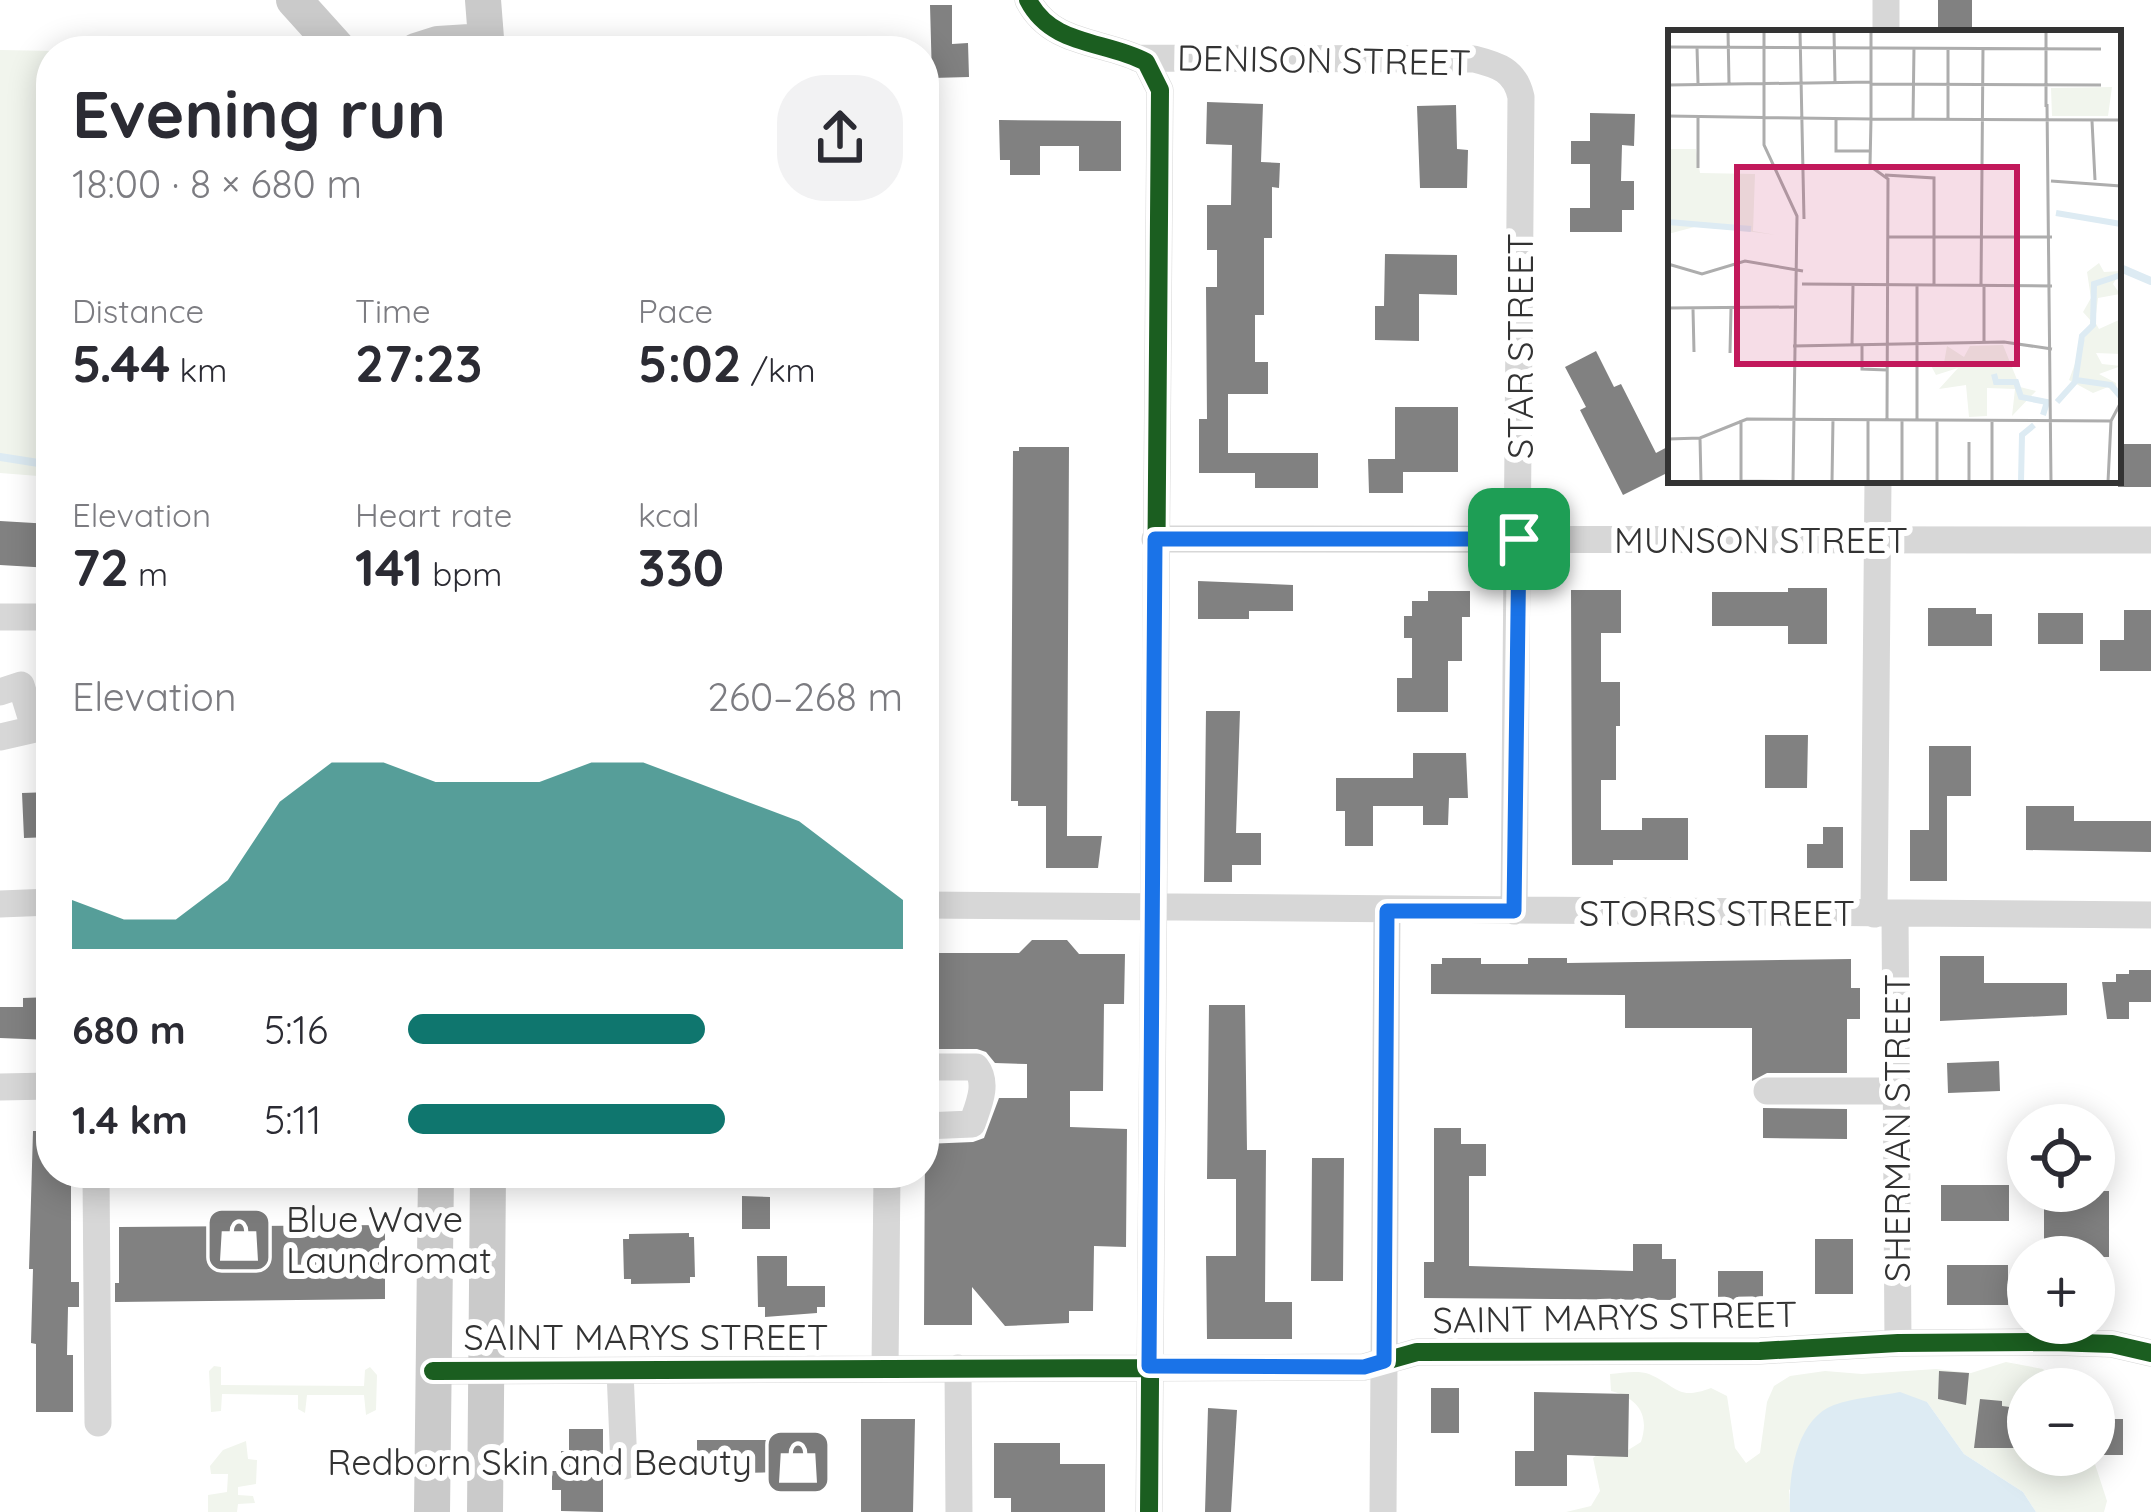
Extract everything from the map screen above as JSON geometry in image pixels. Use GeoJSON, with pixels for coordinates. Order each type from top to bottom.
{"type":"FeatureCollection","features":[{"type":"Feature","properties":{"kind":"main road"},"geometry":{"type":"LineString","coordinates":[[294,0],[326,36]]}},
{"type":"Feature","properties":{"kind":"main road"},"geometry":{"type":"LineString","coordinates":[[484,0],[486,36]]}},
{"type":"Feature","properties":{"kind":"main road"},"geometry":{"type":"LineString","coordinates":[[432,1512],[436,1188]]}},
{"type":"Feature","properties":{"kind":"main road"},"geometry":{"type":"LineString","coordinates":[[485,1512],[488,1188]]}},
{"type":"Feature","properties":{"kind":"street","name":"DENISON STREET"},"geometry":{"type":"LineString","coordinates":[[1028,0],[1059,34],[1138,58],[1474,59],[1508,71]]}},
{"type":"Feature","properties":{"kind":"street"},"geometry":{"type":"LineString","coordinates":[[1138,58],[1153,72],[1160,90],[1149,1512]]}},
{"type":"Feature","properties":{"kind":"street","name":"STAR STREET"},"geometry":{"type":"LineString","coordinates":[[1508,71],[1521,97],[1514,911]]}},
{"type":"Feature","properties":{"kind":"street","name":"SHERMAN STREET"},"geometry":{"type":"LineString","coordinates":[[1878,483],[1885,914],[1896,1090],[1898,1343]]}},
{"type":"Feature","properties":{"kind":"street","name":"MUNSON STREET"},"geometry":{"type":"LineString","coordinates":[[1155,539],[2151,540]]}},
{"type":"Feature","properties":{"kind":"street"},"geometry":{"type":"LineString","coordinates":[[0,616],[36,617]]}},
{"type":"Feature","properties":{"kind":"street"},"geometry":{"type":"LineString","coordinates":[[0,692],[21,685],[36,715]]}},
{"type":"Feature","properties":{"kind":"street"},"geometry":{"type":"LineString","coordinates":[[0,737],[36,728]]}},
{"type":"Feature","properties":{"kind":"street"},"geometry":{"type":"LineString","coordinates":[[0,904],[36,903]]}},
{"type":"Feature","properties":{"kind":"street","name":"STORRS STREET"},"geometry":{"type":"LineString","coordinates":[[939,905],[2151,914]]}},
{"type":"Feature","properties":{"kind":"street"},"geometry":{"type":"LineString","coordinates":[[1383,1512],[1387,911]]}},
{"type":"Feature","properties":{"kind":"street"},"geometry":{"type":"LineString","coordinates":[[939,1067],[976,1067],[981,1075],[972,1124],[939,1125]]}},
{"type":"Feature","properties":{"kind":"street"},"geometry":{"type":"LineString","coordinates":[[0,1087],[36,1086]]}},
{"type":"Feature","properties":{"kind":"street"},"geometry":{"type":"LineString","coordinates":[[1767,1090],[1896,1090]]}},
{"type":"Feature","properties":{"kind":"street"},"geometry":{"type":"LineString","coordinates":[[96,1188],[98,1423]]}},
{"type":"Feature","properties":{"kind":"street"},"geometry":{"type":"LineString","coordinates":[[885,1369],[887,1188]]}},
{"type":"Feature","properties":{"kind":"street","name":"SAINT MARYS STREET"},"geometry":{"type":"LineString","coordinates":[[433,1371],[1364,1367],[1417,1352],[1760,1351],[1898,1343],[2092,1343],[2151,1354]]}},
{"type":"Feature","properties":{"kind":"street"},"geometry":{"type":"LineString","coordinates":[[958,1369],[958,1512]]}},
{"type":"Feature","properties":{"kind":"street"},"geometry":{"type":"LineString","coordinates":[[620,1371],[624,1466]]}},
{"type":"Feature","properties":{"kind":"shaded area"},"geometry":{"type":"Polygon","coordinates":[[[0,50],[36,51],[36,476],[0,473],[0,50]]]}},
{"type":"Feature","properties":{"kind":"shaded area"},"geometry":{"type":"Polygon","coordinates":[[[2006,1362],[2038,1368],[2007,1368],[2007,1476],[2099,1476],[2107,1501],[2104,1512],[2036,1512],[2023,1492],[1964,1454],[1927,1402],[1789,1490],[1790,1512],[1566,1512],[1591,1506],[1600,1491],[1593,1458],[1608,1447],[1625,1452],[1641,1442],[1640,1409],[1611,1391],[1610,1374],[1645,1373],[1684,1392],[1711,1388],[1727,1396],[1735,1448],[1746,1463],[1760,1453],[1774,1386],[1790,1376],[1936,1369],[1971,1373],[2006,1362]]]}},
{"type":"Feature","properties":{"kind":"shaded area"},"geometry":{"type":"Polygon","coordinates":[[[221,1367],[221,1385],[364,1386],[365,1370],[370,1367],[377,1375],[376,1410],[366,1415],[364,1395],[307,1395],[305,1413],[298,1409],[298,1395],[222,1394],[221,1411],[211,1412],[209,1371],[221,1367]]]}},
{"type":"Feature","properties":{"kind":"shaded area"},"geometry":{"type":"Polygon","coordinates":[[[1900,1392],[1927,1402],[1964,1454],[2023,1492],[2036,1512],[1790,1512],[1797,1451],[1821,1412],[1900,1392]]]}},
{"type":"Feature","properties":{"kind":"shaded area"},"geometry":{"type":"Polygon","coordinates":[[[246,1441],[248,1459],[257,1460],[256,1484],[238,1487],[238,1495],[253,1496],[255,1503],[238,1504],[237,1512],[208,1512],[208,1495],[227,1492],[228,1474],[211,1474],[210,1466],[223,1450],[246,1441]]]}},
{"type":"Feature","properties":{"kind":"building"},"geometry":{"type":"Polygon","coordinates":[[[1938,0],[1972,0],[1972,30],[1938,30],[1938,0]]]}},
{"type":"Feature","properties":{"kind":"building"},"geometry":{"type":"Polygon","coordinates":[[[930,5],[952,5],[952,44],[968,43],[969,77],[939,78],[939,36],[931,36],[930,5]]]}},
{"type":"Feature","properties":{"kind":"building"},"geometry":{"type":"Polygon","coordinates":[[[1207,102],[1263,104],[1261,162],[1280,163],[1279,188],[1272,187],[1272,238],[1264,238],[1264,315],[1255,315],[1255,362],[1268,362],[1268,394],[1228,394],[1228,453],[1318,453],[1318,488],[1255,488],[1255,473],[1199,473],[1199,419],[1207,419],[1206,287],[1217,287],[1217,250],[1207,250],[1207,205],[1231,205],[1232,145],[1206,144],[1207,102]]]}},
{"type":"Feature","properties":{"kind":"building"},"geometry":{"type":"Polygon","coordinates":[[[1456,105],[1457,149],[1468,150],[1467,188],[1420,188],[1417,106],[1456,105]]]}},
{"type":"Feature","properties":{"kind":"building"},"geometry":{"type":"Polygon","coordinates":[[[1590,113],[1635,114],[1634,146],[1622,145],[1621,181],[1634,181],[1634,210],[1622,210],[1622,232],[1570,232],[1570,208],[1590,208],[1590,164],[1571,164],[1571,141],[1590,141],[1590,113]]]}},
{"type":"Feature","properties":{"kind":"building"},"geometry":{"type":"Polygon","coordinates":[[[999,120],[1121,121],[1121,171],[1079,171],[1079,146],[1040,146],[1040,175],[1010,175],[1010,160],[1000,160],[999,120]]]}},
{"type":"Feature","properties":{"kind":"building"},"geometry":{"type":"Polygon","coordinates":[[[1385,254],[1457,255],[1457,295],[1419,294],[1419,341],[1375,340],[1375,306],[1384,306],[1385,254]]]}},
{"type":"Feature","properties":{"kind":"building"},"geometry":{"type":"Polygon","coordinates":[[[1596,351],[1614,387],[1621,384],[1656,453],[1668,447],[1668,472],[1623,495],[1580,410],[1586,407],[1565,367],[1596,351]]]}},
{"type":"Feature","properties":{"kind":"building"},"geometry":{"type":"Polygon","coordinates":[[[1395,407],[1458,407],[1458,472],[1403,472],[1403,493],[1369,493],[1368,459],[1395,459],[1395,407]]]}},
{"type":"Feature","properties":{"kind":"building"},"geometry":{"type":"Polygon","coordinates":[[[2121,444],[2151,444],[2151,487],[2118,487],[2121,444]]]}},
{"type":"Feature","properties":{"kind":"building"},"geometry":{"type":"Polygon","coordinates":[[[1069,447],[1067,836],[1102,836],[1098,868],[1046,868],[1046,806],[1018,806],[1018,801],[1011,801],[1013,451],[1069,447]]]}},
{"type":"Feature","properties":{"kind":"building"},"geometry":{"type":"Polygon","coordinates":[[[0,521],[36,523],[36,567],[0,565],[0,521]]]}},
{"type":"Feature","properties":{"kind":"building"},"geometry":{"type":"Polygon","coordinates":[[[1198,581],[1293,585],[1293,611],[1249,611],[1249,619],[1198,619],[1198,581]]]}},
{"type":"Feature","properties":{"kind":"building"},"geometry":{"type":"Polygon","coordinates":[[[1788,588],[1827,588],[1827,644],[1788,644],[1788,626],[1712,626],[1712,592],[1788,592],[1788,588]]]}},
{"type":"Feature","properties":{"kind":"building"},"geometry":{"type":"Polygon","coordinates":[[[1571,590],[1621,590],[1621,633],[1601,633],[1601,682],[1620,682],[1620,726],[1616,726],[1616,780],[1601,780],[1601,830],[1642,830],[1642,818],[1688,818],[1688,860],[1572,865],[1571,590]]]}},
{"type":"Feature","properties":{"kind":"building"},"geometry":{"type":"Polygon","coordinates":[[[1428,591],[1470,591],[1470,617],[1462,617],[1462,661],[1448,661],[1448,712],[1397,712],[1397,678],[1412,678],[1412,638],[1404,638],[1404,616],[1412,616],[1412,601],[1428,601],[1428,591]]]}},
{"type":"Feature","properties":{"kind":"building"},"geometry":{"type":"Polygon","coordinates":[[[1928,608],[1976,608],[1976,614],[1992,614],[1992,646],[1928,646],[1928,608]]]}},
{"type":"Feature","properties":{"kind":"building"},"geometry":{"type":"Polygon","coordinates":[[[2124,610],[2151,610],[2151,671],[2100,671],[2100,640],[2124,640],[2124,610]]]}},
{"type":"Feature","properties":{"kind":"building"},"geometry":{"type":"Polygon","coordinates":[[[2038,613],[2083,613],[2083,644],[2038,644],[2038,613]]]}},
{"type":"Feature","properties":{"kind":"building"},"geometry":{"type":"Polygon","coordinates":[[[1206,711],[1240,711],[1236,833],[1261,833],[1261,865],[1232,865],[1232,882],[1204,882],[1206,711]]]}},
{"type":"Feature","properties":{"kind":"building"},"geometry":{"type":"Polygon","coordinates":[[[1765,735],[1808,735],[1807,788],[1765,788],[1765,735]]]}},
{"type":"Feature","properties":{"kind":"building"},"geometry":{"type":"Polygon","coordinates":[[[1929,746],[1971,746],[1971,796],[1947,796],[1947,881],[1910,881],[1910,830],[1929,830],[1929,746]]]}},
{"type":"Feature","properties":{"kind":"building"},"geometry":{"type":"Polygon","coordinates":[[[1413,753],[1466,753],[1468,798],[1449,798],[1448,825],[1423,825],[1423,806],[1373,806],[1373,846],[1345,846],[1345,811],[1336,811],[1336,778],[1413,778],[1413,753]]]}},
{"type":"Feature","properties":{"kind":"building"},"geometry":{"type":"Polygon","coordinates":[[[22,793],[36,793],[36,838],[24,838],[22,793]]]}},
{"type":"Feature","properties":{"kind":"building"},"geometry":{"type":"Polygon","coordinates":[[[2026,806],[2074,806],[2074,821],[2151,821],[2151,852],[2026,850],[2026,806]]]}},
{"type":"Feature","properties":{"kind":"building"},"geometry":{"type":"Polygon","coordinates":[[[1823,827],[1843,827],[1843,868],[1807,868],[1807,844],[1823,844],[1823,827]]]}},
{"type":"Feature","properties":{"kind":"building"},"geometry":{"type":"Polygon","coordinates":[[[1032,940],[1067,940],[1079,954],[1125,954],[1124,1004],[1104,1004],[1103,1091],[1070,1091],[1070,1127],[1127,1129],[1126,1247],[1094,1246],[1093,1311],[1069,1311],[1069,1323],[1005,1326],[972,1287],[972,1325],[924,1325],[925,1188],[939,1188],[939,1143],[984,1138],[999,1098],[1027,1098],[1027,1064],[995,1063],[977,1049],[939,1049],[939,953],[1019,953],[1032,940]]]}},
{"type":"Feature","properties":{"kind":"building"},"geometry":{"type":"Polygon","coordinates":[[[1940,956],[1984,956],[1984,983],[2067,983],[2067,1015],[1940,1021],[1940,956]]]}},
{"type":"Feature","properties":{"kind":"building"},"geometry":{"type":"Polygon","coordinates":[[[1442,958],[1481,958],[1481,964],[1528,964],[1528,958],[1567,958],[1567,963],[1851,959],[1851,988],[1860,988],[1860,1019],[1847,1019],[1847,1073],[1767,1073],[1752,1081],[1752,1028],[1625,1028],[1625,995],[1431,994],[1431,964],[1442,964],[1442,958]]]}},
{"type":"Feature","properties":{"kind":"building"},"geometry":{"type":"Polygon","coordinates":[[[2129,970],[2151,970],[2151,1002],[2129,1002],[2129,1019],[2107,1019],[2102,982],[2116,982],[2116,974],[2129,974],[2129,970]]]}},
{"type":"Feature","properties":{"kind":"building"},"geometry":{"type":"Polygon","coordinates":[[[23,998],[36,998],[36,1039],[0,1038],[0,1007],[23,1007],[23,998]]]}},
{"type":"Feature","properties":{"kind":"building"},"geometry":{"type":"Polygon","coordinates":[[[1209,1005],[1245,1005],[1247,1150],[1266,1150],[1265,1302],[1292,1302],[1292,1339],[1207,1339],[1206,1256],[1236,1256],[1236,1179],[1207,1179],[1209,1005]]]}},
{"type":"Feature","properties":{"kind":"building"},"geometry":{"type":"Polygon","coordinates":[[[1999,1061],[2000,1091],[1948,1093],[1947,1063],[1999,1061]]]}},
{"type":"Feature","properties":{"kind":"building"},"geometry":{"type":"Polygon","coordinates":[[[1763,1108],[1847,1109],[1847,1139],[1763,1138],[1763,1108]]]}},
{"type":"Feature","properties":{"kind":"building"},"geometry":{"type":"Polygon","coordinates":[[[1434,1128],[1461,1128],[1461,1144],[1486,1144],[1486,1176],[1469,1176],[1469,1266],[1633,1271],[1633,1244],[1662,1244],[1662,1259],[1676,1259],[1676,1300],[1424,1298],[1424,1262],[1434,1262],[1434,1128]]]}},
{"type":"Feature","properties":{"kind":"building"},"geometry":{"type":"Polygon","coordinates":[[[36,1131],[36,1188],[71,1188],[71,1282],[79,1282],[79,1307],[68,1307],[73,1412],[36,1412],[33,1269],[29,1269],[36,1131]]]}},
{"type":"Feature","properties":{"kind":"building"},"geometry":{"type":"Polygon","coordinates":[[[1312,1158],[1344,1158],[1343,1281],[1311,1281],[1312,1158]]]}},
{"type":"Feature","properties":{"kind":"building"},"geometry":{"type":"Polygon","coordinates":[[[1941,1185],[2007,1185],[2009,1221],[1941,1221],[1941,1185]]]}},
{"type":"Feature","properties":{"kind":"building"},"geometry":{"type":"Polygon","coordinates":[[[742,1196],[770,1197],[770,1229],[742,1229],[742,1196]]]}},
{"type":"Feature","properties":{"kind":"building"},"geometry":{"type":"Polygon","coordinates":[[[2044,1212],[2109,1212],[2109,1236],[2044,1236],[2044,1212]]]}},
{"type":"Feature","properties":{"kind":"building"},"geometry":{"type":"Polygon","coordinates":[[[385,1225],[385,1299],[115,1302],[119,1227],[385,1225]]]}},
{"type":"Feature","properties":{"kind":"building"},"geometry":{"type":"Polygon","coordinates":[[[689,1233],[694,1237],[695,1277],[690,1277],[690,1283],[631,1284],[631,1279],[624,1279],[623,1239],[629,1239],[629,1234],[689,1233]]]}},
{"type":"Feature","properties":{"kind":"building"},"geometry":{"type":"Polygon","coordinates":[[[1815,1239],[1853,1239],[1853,1294],[1815,1294],[1815,1239]]]}},
{"type":"Feature","properties":{"kind":"building"},"geometry":{"type":"Polygon","coordinates":[[[757,1256],[787,1256],[787,1286],[825,1286],[825,1307],[817,1307],[817,1313],[765,1317],[765,1307],[758,1307],[757,1256]]]}},
{"type":"Feature","properties":{"kind":"building"},"geometry":{"type":"Polygon","coordinates":[[[1947,1265],[2007,1265],[2007,1305],[1947,1305],[1947,1265]]]}},
{"type":"Feature","properties":{"kind":"building"},"geometry":{"type":"Polygon","coordinates":[[[1718,1271],[1763,1271],[1763,1303],[1718,1303],[1718,1271]]]}},
{"type":"Feature","properties":{"kind":"building"},"geometry":{"type":"Polygon","coordinates":[[[1939,1371],[1969,1373],[1966,1405],[1938,1399],[1939,1371]]]}},
{"type":"Feature","properties":{"kind":"building"},"geometry":{"type":"Polygon","coordinates":[[[1431,1388],[1459,1388],[1459,1433],[1431,1433],[1431,1388]]]}},
{"type":"Feature","properties":{"kind":"building"},"geometry":{"type":"Polygon","coordinates":[[[1534,1392],[1629,1394],[1628,1457],[1567,1455],[1567,1486],[1515,1486],[1515,1451],[1534,1451],[1534,1392]]]}},
{"type":"Feature","properties":{"kind":"building"},"geometry":{"type":"Polygon","coordinates":[[[1980,1399],[2002,1401],[2007,1407],[2007,1448],[1974,1448],[1980,1399]]]}},
{"type":"Feature","properties":{"kind":"building"},"geometry":{"type":"Polygon","coordinates":[[[1208,1408],[1237,1410],[1231,1512],[1205,1512],[1208,1408]]]}},
{"type":"Feature","properties":{"kind":"building"},"geometry":{"type":"Polygon","coordinates":[[[861,1419],[915,1419],[913,1512],[861,1512],[861,1419]]]}},
{"type":"Feature","properties":{"kind":"building"},"geometry":{"type":"Polygon","coordinates":[[[2115,1419],[2123,1419],[2123,1455],[2115,1455],[2115,1419]]]}},
{"type":"Feature","properties":{"kind":"building"},"geometry":{"type":"Polygon","coordinates":[[[569,1429],[603,1429],[603,1512],[561,1511],[561,1490],[552,1490],[552,1471],[561,1471],[561,1451],[569,1451],[569,1429]]]}},
{"type":"Feature","properties":{"kind":"building"},"geometry":{"type":"Polygon","coordinates":[[[697,1440],[824,1440],[824,1471],[697,1474],[697,1440]]]}},
{"type":"Feature","properties":{"kind":"building"},"geometry":{"type":"Polygon","coordinates":[[[994,1443],[1060,1443],[1060,1464],[1105,1464],[1105,1512],[1011,1512],[1011,1498],[994,1498],[994,1443]]]}},
{"type":"Feature","properties":{"kind":"waterway"},"geometry":{"type":"LineString","coordinates":[[2121,268],[2151,281]]}},
{"type":"Feature","properties":{"kind":"waterway"},"geometry":{"type":"LineString","coordinates":[[0,457],[36,463]]}},
{"type":"Feature","properties":{"kind":"cycle path"},"geometry":{"type":"LineString","coordinates":[[1028,0],[1038,15],[1065,34],[1146,62],[1160,90],[1149,1512]]}},
{"type":"Feature","properties":{"kind":"cycle path"},"geometry":{"type":"LineString","coordinates":[[433,1371],[1364,1367],[1417,1352],[1760,1351],[1898,1343],[2112,1344],[2151,1353]]}},
{"type":"Feature","properties":{"kind":"place","name":"Blue Wave Laundromat"},"geometry":{"type":"Point","coordinates":[239,1240]}},
{"type":"Feature","properties":{"kind":"place","name":"Redborn Skin and Beauty"},"geometry":{"type":"Point","coordinates":[798,1462]}},
{"type":"Feature","properties":{"kind":"route"},"geometry":{"type":"LineString","coordinates":[[1155,539],[1519,539],[1514,911],[1387,911],[1384,1361],[1364,1367],[1149,1366],[1155,539]]}}]}
